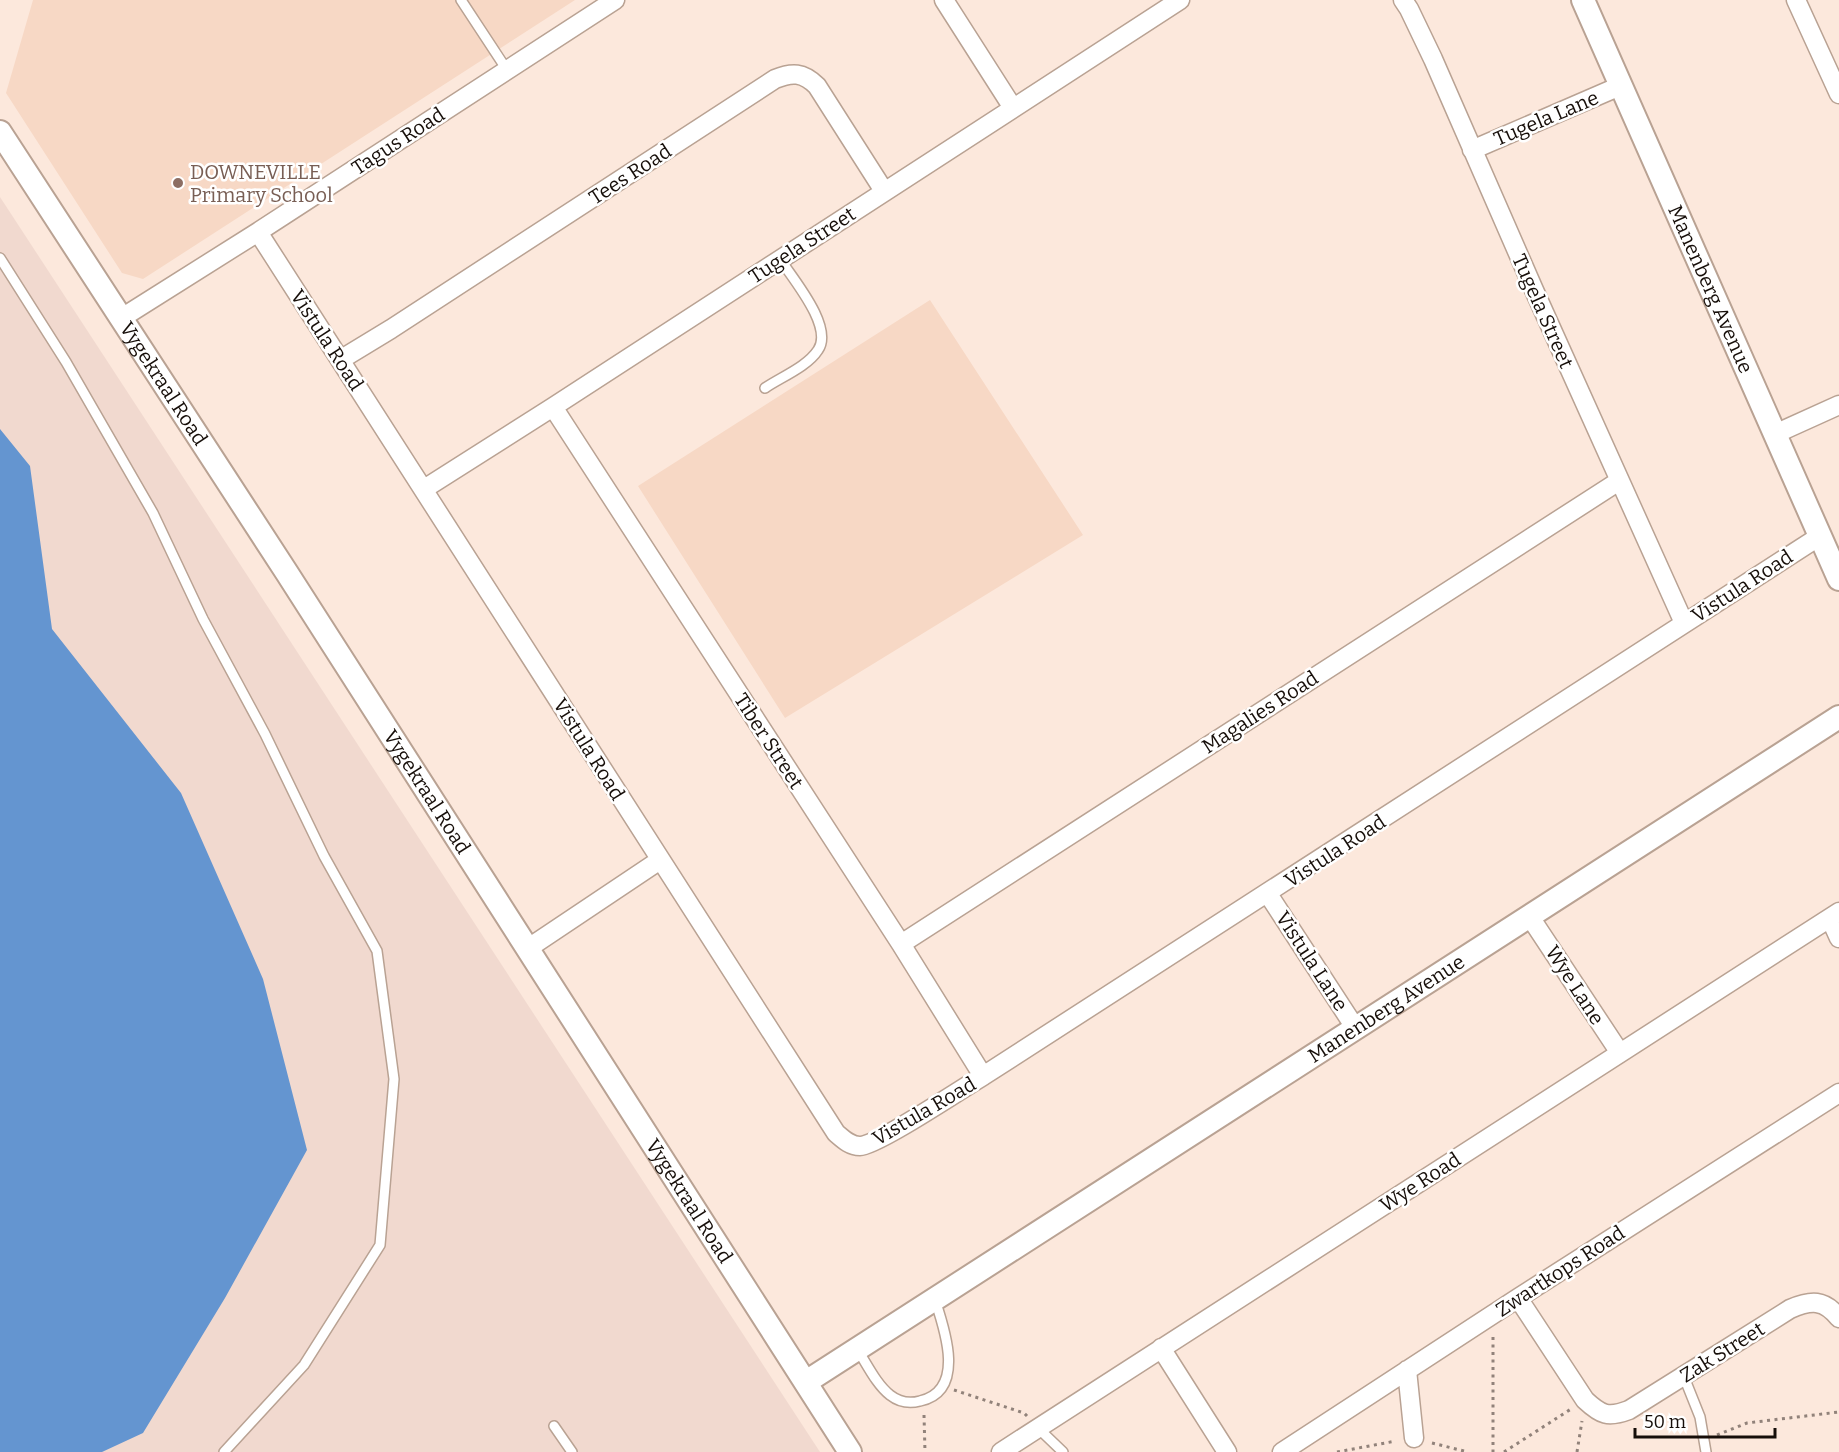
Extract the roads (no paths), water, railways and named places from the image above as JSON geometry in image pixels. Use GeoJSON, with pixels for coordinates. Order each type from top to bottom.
{"type":"FeatureCollection","features":[{"type":"Feature","properties":{"kind":"street","name":"Tagus Road"},"geometry":{"type":"LineString","coordinates":[[120,319],[615,0]]}},
{"type":"Feature","properties":{"kind":"street"},"geometry":{"type":"LineString","coordinates":[[945,0],[1013,108]]}},
{"type":"Feature","properties":{"kind":"street","name":"Tugela Street"},"geometry":{"type":"LineString","coordinates":[[424,489],[1180,0]]}},
{"type":"Feature","properties":{"kind":"street","name":"Tugela Street"},"geometry":{"type":"LineString","coordinates":[[1402,0],[1416,23],[1684,623]]}},
{"type":"Feature","properties":{"kind":"street","name":"Manenberg Avenue"},"geometry":{"type":"LineString","coordinates":[[1582,0],[1839,579]]}},
{"type":"Feature","properties":{"kind":"street"},"geometry":{"type":"LineString","coordinates":[[1796,0],[1839,94]]}},
{"type":"Feature","properties":{"kind":"street","name":"Tees Road"},"geometry":{"type":"LineString","coordinates":[[340,360],[391,330],[775,79],[785,75],[797,73],[808,77],[817,86],[884,191]]}},
{"type":"Feature","properties":{"kind":"street","name":"Tugela Lane"},"geometry":{"type":"LineString","coordinates":[[1472,150],[1620,86]]}},
{"type":"Feature","properties":{"kind":"street","name":"Vygekraal Road"},"geometry":{"type":"LineString","coordinates":[[0,132],[281,564],[850,1452]]}},
{"type":"Feature","properties":{"kind":"street","name":"Vistula Road"},"geometry":{"type":"LineString","coordinates":[[258,232],[836,1133],[849,1143],[860,1146],[870,1144],[982,1076],[1268,894],[1820,536]]}},
{"type":"Feature","properties":{"kind":"street"},"geometry":{"type":"LineString","coordinates":[[1775,434],[1839,405]]}},
{"type":"Feature","properties":{"kind":"street","name":"Tiber Street"},"geometry":{"type":"LineString","coordinates":[[553,407],[901,944],[982,1076]]}},
{"type":"Feature","properties":{"kind":"street","name":"Magalies Road"},"geometry":{"type":"LineString","coordinates":[[901,944],[1619,481]]}},
{"type":"Feature","properties":{"kind":"street","name":"Manenberg Avenue"},"geometry":{"type":"LineString","coordinates":[[806,1382],[1839,717]]}},
{"type":"Feature","properties":{"kind":"street"},"geometry":{"type":"LineString","coordinates":[[527,949],[660,860]]}},
{"type":"Feature","properties":{"kind":"street","name":"Vistula Lane"},"geometry":{"type":"LineString","coordinates":[[1268,894],[1356,1029]]}},
{"type":"Feature","properties":{"kind":"street"},"geometry":{"type":"LineString","coordinates":[[1834,915],[1839,938]]}},
{"type":"Feature","properties":{"kind":"street","name":"Wye Road"},"geometry":{"type":"LineString","coordinates":[[1001,1452],[1834,915]]}},
{"type":"Feature","properties":{"kind":"street","name":"Wye Lane"},"geometry":{"type":"LineString","coordinates":[[1530,916],[1620,1053]]}},
{"type":"Feature","properties":{"kind":"street","name":"Zwartkops Road"},"geometry":{"type":"LineString","coordinates":[[1290,1450],[1407,1370],[1839,1093]]}},
{"type":"Feature","properties":{"kind":"street","name":"Zak Street"},"geometry":{"type":"LineString","coordinates":[[1518,1298],[1586,1400],[1596,1410],[1607,1415],[1629,1410],[1801,1304],[1813,1302],[1824,1304],[1839,1318]]}},
{"type":"Feature","properties":{"kind":"street"},"geometry":{"type":"LineString","coordinates":[[1161,1348],[1227,1452]]}},
{"type":"Feature","properties":{"kind":"street"},"geometry":{"type":"LineString","coordinates":[[1407,1370],[1414,1438]]}},
{"type":"Feature","properties":{"kind":"lane"},"geometry":{"type":"LineString","coordinates":[[461,0],[507,70]]}},
{"type":"Feature","properties":{"kind":"lane"},"geometry":{"type":"LineString","coordinates":[[0,258],[66,362],[153,513],[203,619],[265,734],[324,856],[377,951],[394,1079],[380,1245],[304,1365],[224,1452]]}},
{"type":"Feature","properties":{"kind":"lane"},"geometry":{"type":"LineString","coordinates":[[765,388],[809,360],[817,351],[822,337],[817,316],[780,259]]}},
{"type":"Feature","properties":{"kind":"lane"},"geometry":{"type":"LineString","coordinates":[[857,1349],[888,1394],[898,1400],[909,1403],[924,1401],[934,1395],[944,1386],[949,1362],[946,1334],[934,1300]]}},
{"type":"Feature","properties":{"kind":"lane"},"geometry":{"type":"LineString","coordinates":[[1684,1377],[1700,1417],[1706,1452]]}},
{"type":"Feature","properties":{"kind":"lane"},"geometry":{"type":"LineString","coordinates":[[554,1426],[572,1452]]}},
{"type":"Feature","properties":{"kind":"lane"},"geometry":{"type":"LineString","coordinates":[[1038,1428],[1063,1452]]}},
{"type":"Feature","properties":{"kind":"water"},"geometry":{"type":"Polygon","coordinates":[[[0,429],[30,466],[52,629],[181,793],[263,979],[307,1150],[225,1298],[143,1433],[102,1452],[0,1452],[0,429]]]}},
{"type":"Feature","properties":{"kind":"place","name":"DOWNEVILLE Primary School"},"geometry":{"type":"Point","coordinates":[178,183]}}]}
